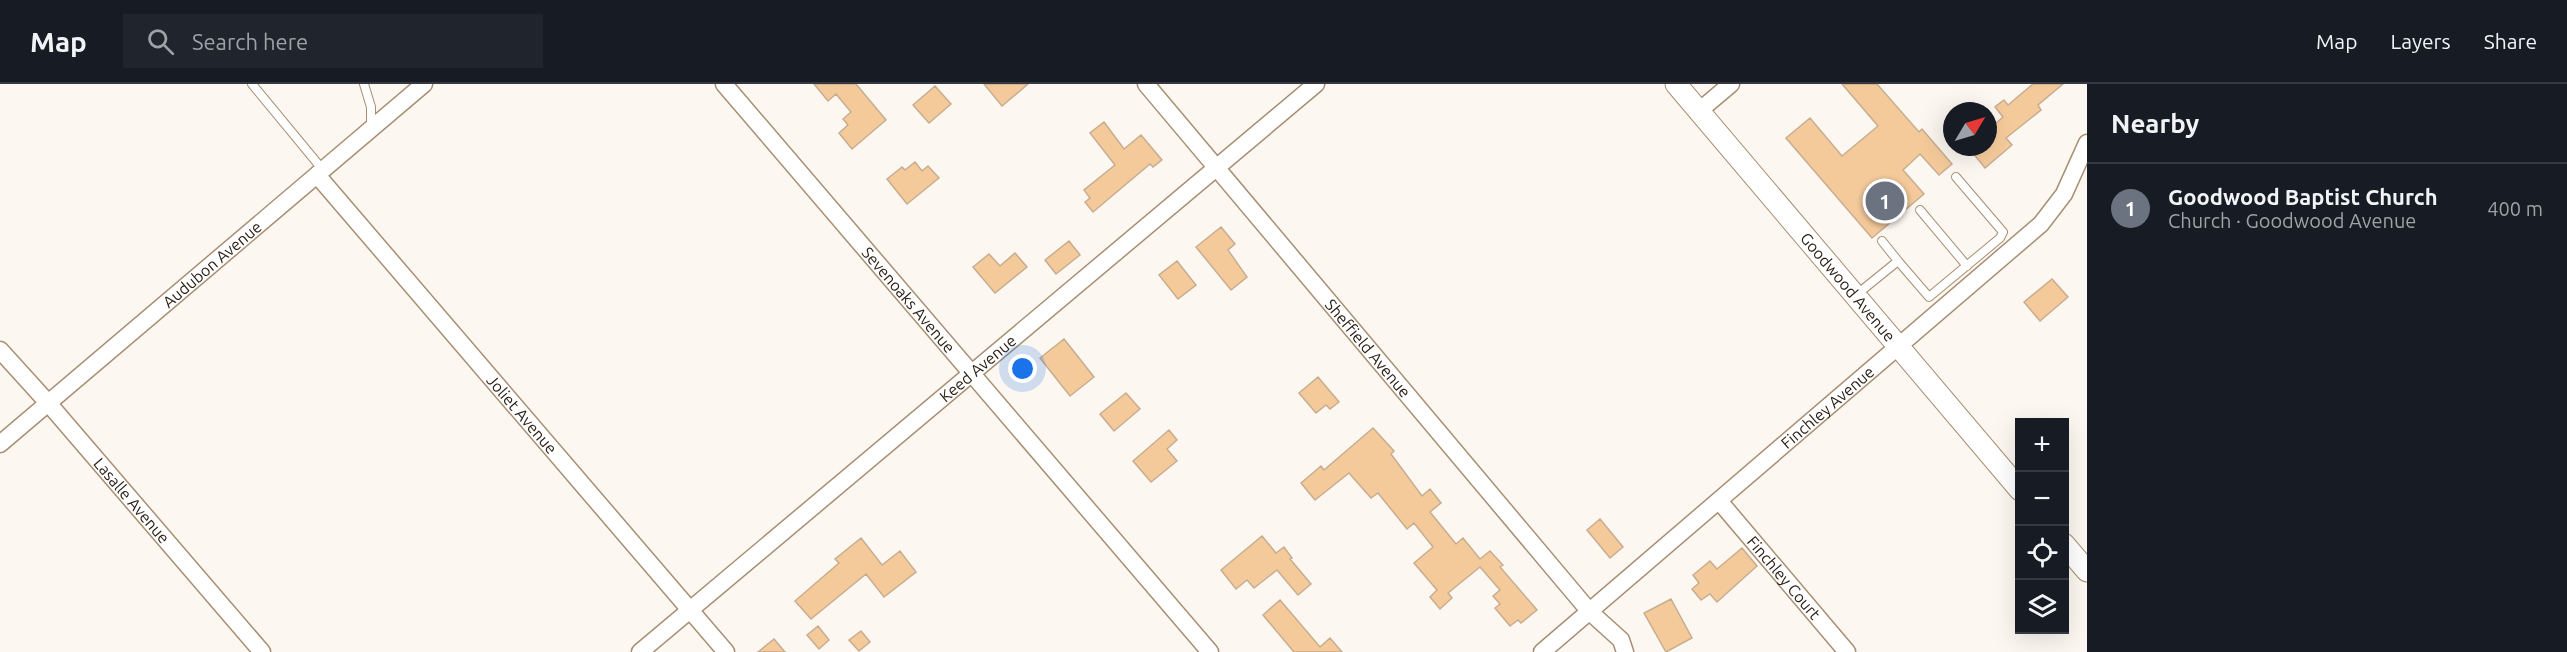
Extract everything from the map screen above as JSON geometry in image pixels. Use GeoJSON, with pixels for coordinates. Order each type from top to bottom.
{"type":"FeatureCollection","features":[{"type":"Feature","properties":{"kind":"street","name":"Audubon Avenue"},"geometry":{"type":"LineString","coordinates":[[0,444],[424,84]]}},
{"type":"Feature","properties":{"kind":"street","name":"Sevenoaks Avenue"},"geometry":{"type":"LineString","coordinates":[[724,84],[1210,652]]}},
{"type":"Feature","properties":{"kind":"street","name":"Sheffield Avenue"},"geometry":{"type":"LineString","coordinates":[[1146,84],[1590,612],[1621,640],[1625,652]]}},
{"type":"Feature","properties":{"kind":"street","name":"Keed Avenue"},"geometry":{"type":"LineString","coordinates":[[640,652],[971,372],[1219,169],[1316,84]]}},
{"type":"Feature","properties":{"kind":"street","name":"Goodwood Avenue"},"geometry":{"type":"LineString","coordinates":[[1676,84],[2015,485]]}},
{"type":"Feature","properties":{"kind":"street"},"geometry":{"type":"LineString","coordinates":[[1699,111],[1731,84]]}},
{"type":"Feature","properties":{"kind":"street","name":"Finchley Avenue"},"geometry":{"type":"LineString","coordinates":[[1542,652],[2042,224],[2064,194],[2087,142]]}},
{"type":"Feature","properties":{"kind":"street","name":"Joliet Avenue"},"geometry":{"type":"LineString","coordinates":[[320,172],[726,652]]}},
{"type":"Feature","properties":{"kind":"street","name":"Lasalle Avenue"},"geometry":{"type":"LineString","coordinates":[[0,350],[262,652]]}},
{"type":"Feature","properties":{"kind":"street","name":"Finchley Court"},"geometry":{"type":"LineString","coordinates":[[1720,502],[1847,652]]}},
{"type":"Feature","properties":{"kind":"street"},"geometry":{"type":"LineString","coordinates":[[2069,550],[2087,570]]}},
{"type":"Feature","properties":{"kind":"lane"},"geometry":{"type":"LineString","coordinates":[[252,84],[320,172]]}},
{"type":"Feature","properties":{"kind":"lane"},"geometry":{"type":"LineString","coordinates":[[364,84],[371,107],[371,129]]}},
{"type":"Feature","properties":{"kind":"lane"},"geometry":{"type":"LineString","coordinates":[[1882,241],[1929,297],[1967,266],[2004,232],[1956,177]]}},
{"type":"Feature","properties":{"kind":"lane"},"geometry":{"type":"LineString","coordinates":[[1920,210],[1967,266]]}},
{"type":"Feature","properties":{"kind":"lane"},"geometry":{"type":"LineString","coordinates":[[1856,296],[1898,261]]}},
{"type":"Feature","properties":{"kind":"building"},"geometry":{"type":"Polygon","coordinates":[[[814,84],[856,84],[886,120],[852,149],[839,133],[848,125],[843,119],[851,112],[836,94],[828,101],[814,84]]]}},
{"type":"Feature","properties":{"kind":"building"},"geometry":{"type":"Polygon","coordinates":[[[984,84],[1028,84],[1002,106],[984,84]]]}},
{"type":"Feature","properties":{"kind":"building"},"geometry":{"type":"Polygon","coordinates":[[[1842,84],[1877,84],[1919,132],[1922,129],[1952,164],[1939,175],[1920,154],[1903,170],[1924,194],[1872,238],[1786,138],[1810,118],[1842,156],[1878,126],[1842,84]]]}},
{"type":"Feature","properties":{"kind":"building"},"geometry":{"type":"Polygon","coordinates":[[[2033,84],[2063,84],[2038,105],[2041,110],[2006,138],[2012,145],[1985,168],[1975,156],[1997,156],[1997,122],[2003,117],[1997,110],[1997,105],[2004,100],[2008,105],[2033,84]]]}},
{"type":"Feature","properties":{"kind":"building"},"geometry":{"type":"Polygon","coordinates":[[[935,86],[951,104],[929,123],[913,105],[935,86]]]}},
{"type":"Feature","properties":{"kind":"building"},"geometry":{"type":"Polygon","coordinates":[[[1104,122],[1124,149],[1141,135],[1162,160],[1153,167],[1150,164],[1093,212],[1085,202],[1090,198],[1084,190],[1115,165],[1090,133],[1104,122]]]}},
{"type":"Feature","properties":{"kind":"building"},"geometry":{"type":"Polygon","coordinates":[[[915,162],[922,171],[928,166],[939,178],[907,204],[887,179],[902,167],[905,170],[915,162]]]}},
{"type":"Feature","properties":{"kind":"building"},"geometry":{"type":"Polygon","coordinates":[[[1221,227],[1235,244],[1228,250],[1247,277],[1231,290],[1196,247],[1221,227]]]}},
{"type":"Feature","properties":{"kind":"building"},"geometry":{"type":"Polygon","coordinates":[[[1069,241],[1080,255],[1056,274],[1045,260],[1069,241]]]}},
{"type":"Feature","properties":{"kind":"building"},"geometry":{"type":"Polygon","coordinates":[[[1015,253],[1027,267],[995,293],[973,267],[989,254],[1000,266],[1015,253]]]}},
{"type":"Feature","properties":{"kind":"building"},"geometry":{"type":"Polygon","coordinates":[[[1177,261],[1196,285],[1178,299],[1159,275],[1177,261]]]}},
{"type":"Feature","properties":{"kind":"building"},"geometry":{"type":"Polygon","coordinates":[[[2052,279],[2068,297],[2040,321],[2024,302],[2052,279]]]}},
{"type":"Feature","properties":{"kind":"building"},"geometry":{"type":"Polygon","coordinates":[[[1064,339],[1094,377],[1070,396],[1040,358],[1064,339]]]}},
{"type":"Feature","properties":{"kind":"building"},"geometry":{"type":"Polygon","coordinates":[[[1318,377],[1339,402],[1330,409],[1326,405],[1316,413],[1299,393],[1318,377]]]}},
{"type":"Feature","properties":{"kind":"building"},"geometry":{"type":"Polygon","coordinates":[[[1126,393],[1140,409],[1114,431],[1100,414],[1126,393]]]}},
{"type":"Feature","properties":{"kind":"building"},"geometry":{"type":"Polygon","coordinates":[[[1373,428],[1394,451],[1391,454],[1422,496],[1430,489],[1441,503],[1430,512],[1456,544],[1463,538],[1480,559],[1490,551],[1503,565],[1500,567],[1537,610],[1521,623],[1518,620],[1510,626],[1495,608],[1500,604],[1493,596],[1500,590],[1480,567],[1448,593],[1452,598],[1440,609],[1430,597],[1437,590],[1414,563],[1433,547],[1414,523],[1407,529],[1378,493],[1371,498],[1349,473],[1315,500],[1301,483],[1321,466],[1324,470],[1373,428]]]}},
{"type":"Feature","properties":{"kind":"building"},"geometry":{"type":"Polygon","coordinates":[[[1169,430],[1177,440],[1167,449],[1177,461],[1151,482],[1133,461],[1169,430]]]}},
{"type":"Feature","properties":{"kind":"building"},"geometry":{"type":"Polygon","coordinates":[[[1600,519],[1623,547],[1610,558],[1587,530],[1600,519]]]}},
{"type":"Feature","properties":{"kind":"building"},"geometry":{"type":"Polygon","coordinates":[[[1262,536],[1276,553],[1284,547],[1292,558],[1290,559],[1311,584],[1298,595],[1277,570],[1254,588],[1247,580],[1236,589],[1221,570],[1262,536]]]}},
{"type":"Feature","properties":{"kind":"building"},"geometry":{"type":"Polygon","coordinates":[[[861,538],[882,565],[900,551],[916,572],[884,597],[866,574],[811,619],[795,601],[839,563],[835,559],[861,538]]]}},
{"type":"Feature","properties":{"kind":"building"},"geometry":{"type":"Polygon","coordinates":[[[1742,548],[1757,566],[1717,602],[1710,594],[1701,600],[1692,589],[1699,583],[1693,575],[1710,561],[1717,569],[1742,548]]]}},
{"type":"Feature","properties":{"kind":"building"},"geometry":{"type":"Polygon","coordinates":[[[1671,599],[1692,638],[1666,652],[1644,613],[1671,599]]]}},
{"type":"Feature","properties":{"kind":"building"},"geometry":{"type":"Polygon","coordinates":[[[1280,600],[1320,647],[1330,638],[1342,652],[1294,652],[1263,615],[1280,600]]]}},
{"type":"Feature","properties":{"kind":"building"},"geometry":{"type":"Polygon","coordinates":[[[818,626],[829,640],[819,649],[807,635],[818,626]]]}},
{"type":"Feature","properties":{"kind":"building"},"geometry":{"type":"Polygon","coordinates":[[[861,631],[870,642],[859,651],[849,640],[861,631]]]}},
{"type":"Feature","properties":{"kind":"building"},"geometry":{"type":"Polygon","coordinates":[[[774,639],[785,652],[758,652],[774,639]]]}},
{"type":"Feature","properties":{"kind":"place","name":"Goodwood Baptist Church"},"geometry":{"type":"Point","coordinates":[1885,201]}}]}
